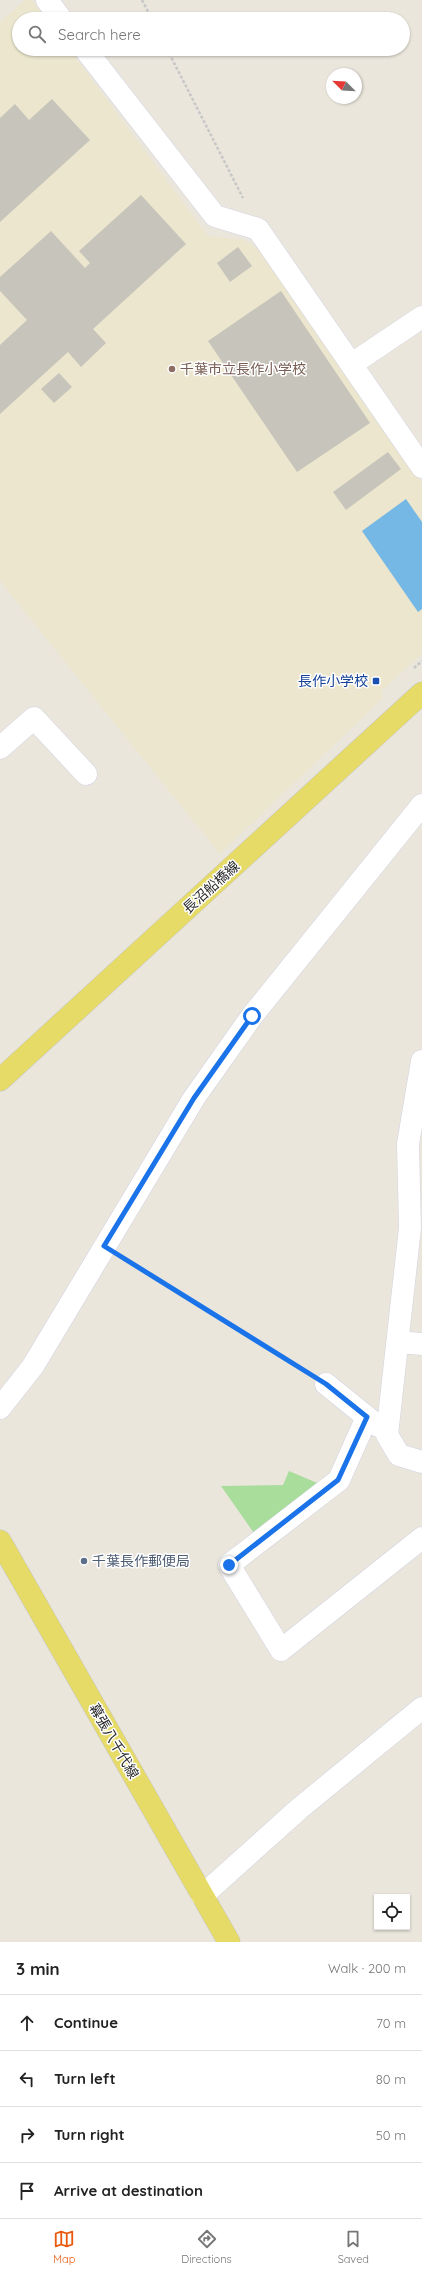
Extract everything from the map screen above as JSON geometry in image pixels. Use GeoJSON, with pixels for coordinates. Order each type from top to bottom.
{"type":"FeatureCollection","features":[{"type":"Feature","properties":{"kind":"main road","name":"長沼船橋線"},"geometry":{"type":"LineString","coordinates":[[0,1080],[422,694]]}},
{"type":"Feature","properties":{"kind":"main road","name":"幕張八千代線"},"geometry":{"type":"LineString","coordinates":[[0,1541],[229,1942]]}},
{"type":"Feature","properties":{"kind":"street"},"geometry":{"type":"LineString","coordinates":[[46,0],[55,12]]}},
{"type":"Feature","properties":{"kind":"street"},"geometry":{"type":"LineString","coordinates":[[90,56],[216,216],[258,229],[422,467]]}},
{"type":"Feature","properties":{"kind":"street"},"geometry":{"type":"LineString","coordinates":[[352,364],[422,317]]}},
{"type":"Feature","properties":{"kind":"street"},"geometry":{"type":"LineString","coordinates":[[0,748],[34,718],[86,774]]}},
{"type":"Feature","properties":{"kind":"street"},"geometry":{"type":"LineString","coordinates":[[0,1408],[33,1366],[194,1098],[252,1016],[422,805]]}},
{"type":"Feature","properties":{"kind":"street"},"geometry":{"type":"LineString","coordinates":[[387,1435],[410,1228],[408,1144],[422,1062]]}},
{"type":"Feature","properties":{"kind":"street"},"geometry":{"type":"LineString","coordinates":[[398,1342],[422,1344]]}},
{"type":"Feature","properties":{"kind":"street"},"geometry":{"type":"LineString","coordinates":[[326,1384],[387,1435],[400,1454],[422,1462]]}},
{"type":"Feature","properties":{"kind":"street"},"geometry":{"type":"LineString","coordinates":[[367,1417],[338,1480],[229,1565],[281,1650],[422,1538]]}},
{"type":"Feature","properties":{"kind":"street"},"geometry":{"type":"LineString","coordinates":[[202,1896],[300,1808],[422,1708]]}},
{"type":"Feature","properties":{"kind":"path"},"geometry":{"type":"LineString","coordinates":[[142,0],[148,12]]}},
{"type":"Feature","properties":{"kind":"path"},"geometry":{"type":"LineString","coordinates":[[171,56],[258,229]]}},
{"type":"Feature","properties":{"kind":"path"},"geometry":{"type":"LineString","coordinates":[[104,1246],[326,1384]]}},
{"type":"Feature","properties":{"kind":"shaded area","name":"千葉市立長作小学校"},"geometry":{"type":"Polygon","coordinates":[[[25,0],[32,0],[41,12],[12,12],[12,56],[74,56],[208,236],[244,240],[267,255],[422,483],[422,654],[381,691],[383,698],[220,854],[0,581],[0,22],[25,0]]]}},
{"type":"Feature","properties":{"kind":"green space"},"geometry":{"type":"Polygon","coordinates":[[[289,1471],[322,1485],[256,1536],[221,1486],[283,1485],[289,1471]]]}},
{"type":"Feature","properties":{"kind":"water"},"geometry":{"type":"Polygon","coordinates":[[[406,499],[422,522],[422,609],[418,612],[362,531],[406,499]]]}},
{"type":"Feature","properties":{"kind":"building"},"geometry":{"type":"Polygon","coordinates":[[[52,99],[90,140],[0,222],[0,118],[15,104],[29,120],[52,99]]]}},
{"type":"Feature","properties":{"kind":"building"},"geometry":{"type":"Polygon","coordinates":[[[141,195],[186,244],[93,329],[106,343],[81,367],[68,352],[0,414],[0,345],[27,320],[0,291],[0,277],[51,231],[85,268],[90,263],[79,251],[141,195]]]}},
{"type":"Feature","properties":{"kind":"building"},"geometry":{"type":"Polygon","coordinates":[[[238,247],[252,266],[230,282],[217,263],[238,247]]]}},
{"type":"Feature","properties":{"kind":"building"},"geometry":{"type":"Polygon","coordinates":[[[281,291],[370,423],[297,472],[208,341],[281,291]]]}},
{"type":"Feature","properties":{"kind":"building"},"geometry":{"type":"Polygon","coordinates":[[[59,373],[72,387],[54,403],[41,389],[59,373]]]}},
{"type":"Feature","properties":{"kind":"building"},"geometry":{"type":"Polygon","coordinates":[[[388,452],[401,469],[346,510],[333,492],[388,452]]]}},
{"type":"Feature","properties":{"kind":"place","name":"千葉市立長作小学校"},"geometry":{"type":"Point","coordinates":[172,369]}},
{"type":"Feature","properties":{"kind":"place","name":"長作小学校"},"geometry":{"type":"Point","coordinates":[376,681]}},
{"type":"Feature","properties":{"kind":"place","name":"千葉長作郵便局"},"geometry":{"type":"Point","coordinates":[84,1561]}},
{"type":"Feature","properties":{"kind":"route"},"geometry":{"type":"LineString","coordinates":[[229,1565],[338,1480],[367,1417],[326,1384],[104,1246],[194,1098],[252,1016]]}}]}
